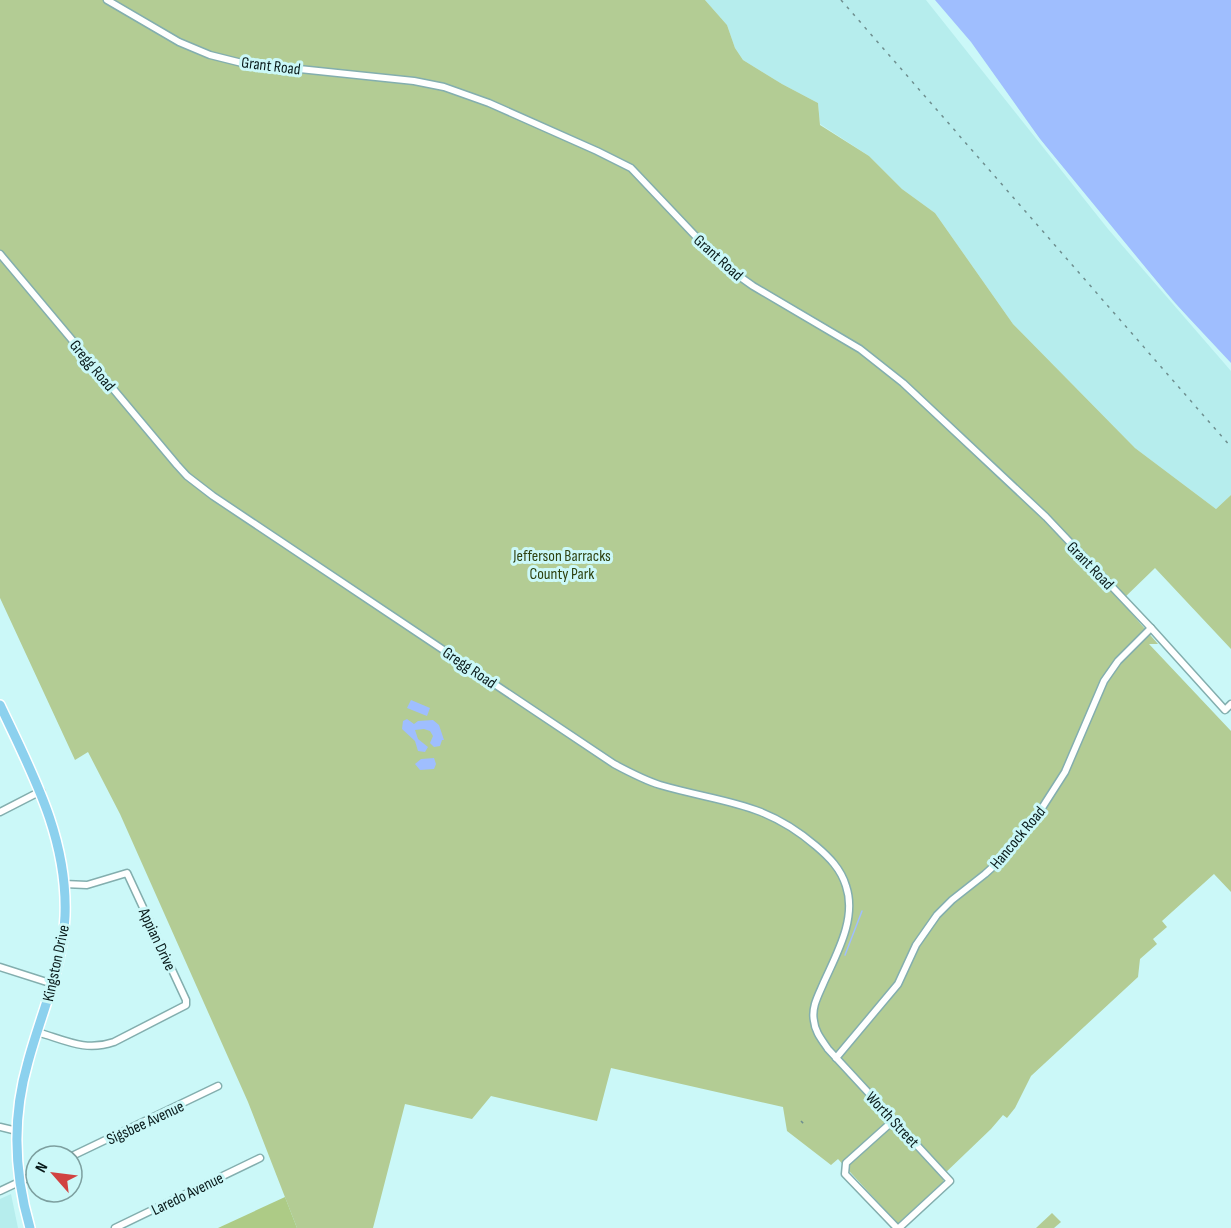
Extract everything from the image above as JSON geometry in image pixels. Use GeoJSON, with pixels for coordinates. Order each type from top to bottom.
{"type":"FeatureCollection","features":[{"type":"Feature","properties":{"kind":"main road","name":"Kingston Drive"},"geometry":{"type":"LineString","coordinates":[[0,705],[4,722],[40,791],[57,840],[64,884],[64,930],[53,984],[21,1090],[17,1131],[20,1181],[30,1228]]}},
{"type":"Feature","properties":{"kind":"street","name":"Grant Road"},"geometry":{"type":"LineString","coordinates":[[107,0],[179,42],[210,55],[242,63],[414,81],[444,87],[508,112],[631,168],[722,264],[753,286],[860,349],[903,383],[1022,492],[1225,710],[1231,704]]}},
{"type":"Feature","properties":{"kind":"street","name":"Gregg Road"},"geometry":{"type":"LineString","coordinates":[[0,254],[177,465],[187,476],[213,496],[614,764],[659,784],[758,809],[790,826],[823,852],[842,876],[849,903],[843,935],[816,999],[813,1016],[819,1036],[836,1058]]}},
{"type":"Feature","properties":{"kind":"street","name":"Hancock Road"},"geometry":{"type":"LineString","coordinates":[[836,1058],[898,984],[916,945],[931,922],[952,900],[1006,855],[1033,822],[1065,772],[1104,681],[1118,661],[1151,628]]}},
{"type":"Feature","properties":{"kind":"street"},"geometry":{"type":"LineString","coordinates":[[0,812],[40,791]]}},
{"type":"Feature","properties":{"kind":"street","name":"Appian Drive"},"geometry":{"type":"LineString","coordinates":[[37,1032],[92,1048],[124,1037],[186,1005],[186,1000],[127,873],[87,885],[64,884]]}},
{"type":"Feature","properties":{"kind":"street"},"geometry":{"type":"LineString","coordinates":[[0,967],[53,984]]}},
{"type":"Feature","properties":{"kind":"street","name":"Worth Street"},"geometry":{"type":"LineString","coordinates":[[836,1058],[950,1181],[898,1228]]}},
{"type":"Feature","properties":{"kind":"street","name":"Sigsbee Avenue"},"geometry":{"type":"LineString","coordinates":[[84,1150],[218,1086]]}},
{"type":"Feature","properties":{"kind":"street"},"geometry":{"type":"LineString","coordinates":[[894,1120],[846,1164],[845,1174],[898,1228]]}},
{"type":"Feature","properties":{"kind":"street"},"geometry":{"type":"LineString","coordinates":[[0,1127],[17,1131]]}},
{"type":"Feature","properties":{"kind":"street","name":"Laredo Avenue"},"geometry":{"type":"LineString","coordinates":[[115,1228],[260,1158]]}},
{"type":"Feature","properties":{"kind":"street"},"geometry":{"type":"LineString","coordinates":[[0,1191],[24,1179]]}},
{"type":"Feature","properties":{"kind":"shaded area"},"geometry":{"type":"Polygon","coordinates":[[[705,0],[929,0],[1134,253],[1231,368],[1231,495],[1216,509],[1135,448],[1013,324],[935,213],[902,189],[869,156],[820,124],[818,103],[743,60],[735,48],[727,25],[705,0]]]}},
{"type":"Feature","properties":{"kind":"shaded area"},"geometry":{"type":"Polygon","coordinates":[[[11,1194],[18,1228],[0,1228],[0,1199],[11,1194]]]}},
{"type":"Feature","properties":{"kind":"green space","name":"Jefferson Barracks County Park"},"geometry":{"type":"Polygon","coordinates":[[[0,0],[705,0],[727,25],[735,48],[743,60],[818,103],[820,125],[869,156],[902,189],[935,213],[1013,324],[1135,448],[1216,509],[1231,495],[1231,649],[1155,568],[1121,601],[1158,644],[1149,644],[1231,731],[1231,892],[1214,874],[1162,921],[1167,927],[1153,939],[1157,944],[1140,959],[1138,977],[1031,1076],[1015,1108],[1007,1118],[1003,1115],[942,1176],[943,1182],[898,1224],[838,1159],[831,1165],[787,1131],[783,1107],[611,1068],[597,1121],[491,1096],[472,1119],[405,1104],[373,1228],[297,1228],[248,1102],[120,814],[88,752],[75,760],[0,598],[0,0]]]}},
{"type":"Feature","properties":{"kind":"green space"},"geometry":{"type":"Polygon","coordinates":[[[285,1197],[297,1228],[218,1228],[285,1197]]]}},
{"type":"Feature","properties":{"kind":"green space"},"geometry":{"type":"Polygon","coordinates":[[[1052,1213],[1061,1222],[1054,1228],[1036,1228],[1052,1213]]]}},
{"type":"Feature","properties":{"kind":"water"},"geometry":{"type":"Polygon","coordinates":[[[929,0],[1231,0],[1231,368],[1110,227],[929,0]]]}},
{"type":"Feature","properties":{"kind":"water"},"geometry":{"type":"Polygon","coordinates":[[[411,700],[430,708],[427,716],[407,708],[411,700]]]}},
{"type":"Feature","properties":{"kind":"water"},"geometry":{"type":"Polygon","coordinates":[[[407,719],[414,724],[418,721],[433,720],[439,725],[444,740],[440,746],[434,747],[430,743],[433,736],[430,731],[415,730],[418,739],[428,747],[425,752],[418,751],[415,741],[402,729],[403,721],[407,719]]]}},
{"type":"Feature","properties":{"kind":"water"},"geometry":{"type":"Polygon","coordinates":[[[434,758],[436,764],[434,769],[420,770],[415,764],[421,759],[434,758]]]}},
{"type":"Feature","properties":{"kind":"pier"},"geometry":{"type":"Polygon","coordinates":[[[926,0],[935,0],[971,42],[1040,139],[1173,301],[1231,363],[1231,371],[1108,229],[926,0]]]}},
{"type":"Feature","properties":{"kind":"waterway"},"geometry":{"type":"LineString","coordinates":[[845,955],[862,911]]}},
{"type":"Feature","properties":{"kind":"railway"},"geometry":{"type":"LineString","coordinates":[[841,0],[1231,447]]}},
{"type":"Feature","properties":{"kind":"railway"},"geometry":{"type":"LineString","coordinates":[[801,1121],[807,1127]]}}]}
